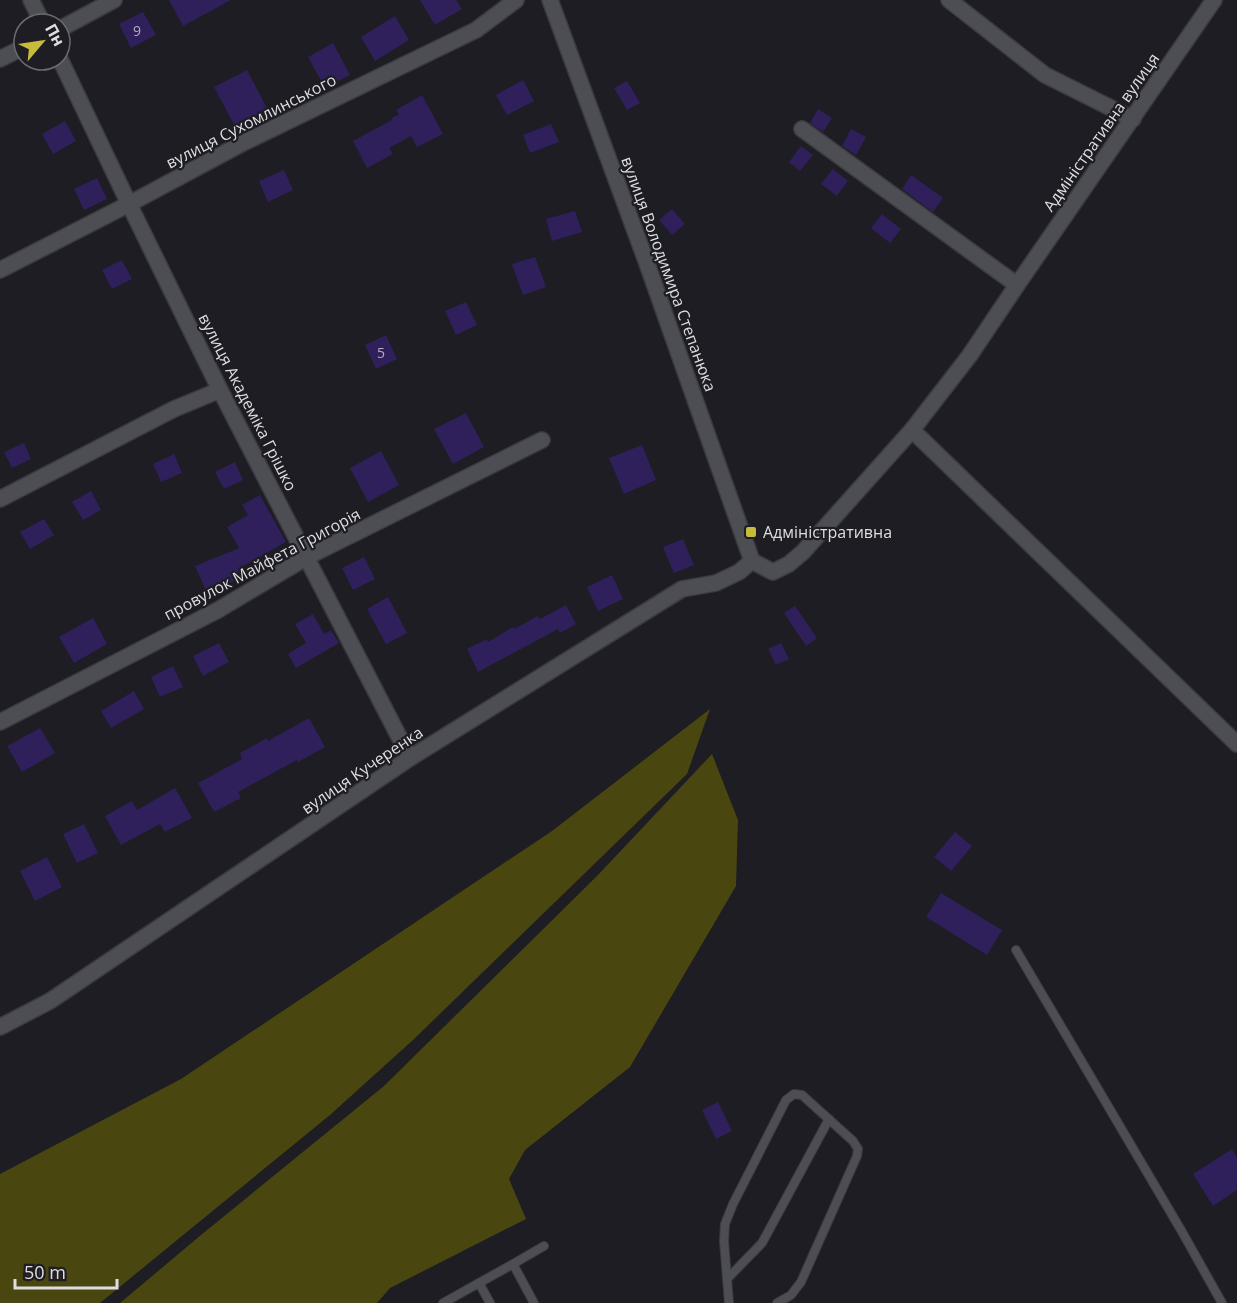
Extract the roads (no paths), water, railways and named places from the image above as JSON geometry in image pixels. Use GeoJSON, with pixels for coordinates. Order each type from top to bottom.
{"type":"FeatureCollection","features":[{"type":"Feature","properties":{"kind":"street"},"geometry":{"type":"LineString","coordinates":[[72,23],[114,0]]}},
{"type":"Feature","properties":{"kind":"street","name":"вулиця Сухомлинського"},"geometry":{"type":"LineString","coordinates":[[0,270],[243,143],[476,30],[516,0]]}},
{"type":"Feature","properties":{"kind":"street","name":"вулиця Володимира Степанюка"},"geometry":{"type":"LineString","coordinates":[[550,0],[752,561]]}},
{"type":"Feature","properties":{"kind":"street"},"geometry":{"type":"LineString","coordinates":[[949,0],[1045,75],[1132,118]]}},
{"type":"Feature","properties":{"kind":"street","name":"Адміністративна вулиця"},"geometry":{"type":"LineString","coordinates":[[752,561],[773,573],[789,564],[803,552],[912,430],[970,356],[1214,0]]}},
{"type":"Feature","properties":{"kind":"street","name":"вулиця Академіка Грішко"},"geometry":{"type":"LineString","coordinates":[[67,72],[220,390],[410,758]]}},
{"type":"Feature","properties":{"kind":"street"},"geometry":{"type":"LineString","coordinates":[[802,129],[1017,285]]}},
{"type":"Feature","properties":{"kind":"street"},"geometry":{"type":"LineString","coordinates":[[0,499],[174,409],[220,390]]}},
{"type":"Feature","properties":{"kind":"street"},"geometry":{"type":"LineString","coordinates":[[912,430],[1237,744]]}},
{"type":"Feature","properties":{"kind":"street","name":"провулок Майфета Григорія"},"geometry":{"type":"LineString","coordinates":[[0,722],[218,610],[307,558],[542,440]]}},
{"type":"Feature","properties":{"kind":"street","name":"вулиця Кучеренка"},"geometry":{"type":"LineString","coordinates":[[0,1027],[50,1001],[410,758],[682,589],[716,583],[739,572],[752,561]]}},
{"type":"Feature","properties":{"kind":"lane"},"geometry":{"type":"LineString","coordinates":[[1016,950],[1222,1303]]}},
{"type":"Feature","properties":{"kind":"lane"},"geometry":{"type":"LineString","coordinates":[[729,1303],[724,1241],[725,1224],[786,1100],[794,1094],[802,1095],[853,1141],[858,1149],[857,1156],[801,1282],[791,1294],[777,1303]]}},
{"type":"Feature","properties":{"kind":"lane"},"geometry":{"type":"LineString","coordinates":[[727,1279],[762,1244],[829,1119]]}},
{"type":"Feature","properties":{"kind":"lane"},"geometry":{"type":"LineString","coordinates":[[443,1303],[544,1246]]}},
{"type":"Feature","properties":{"kind":"lane"},"geometry":{"type":"LineString","coordinates":[[513,1264],[534,1303]]}},
{"type":"Feature","properties":{"kind":"lane"},"geometry":{"type":"LineString","coordinates":[[479,1283],[490,1303]]}},
{"type":"Feature","properties":{"kind":"place","name":"Адміністративна"},"geometry":{"type":"Point","coordinates":[751,532]}}]}
